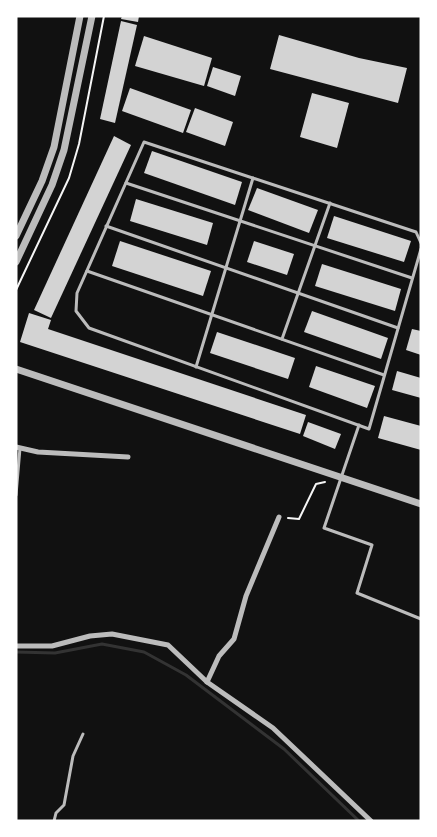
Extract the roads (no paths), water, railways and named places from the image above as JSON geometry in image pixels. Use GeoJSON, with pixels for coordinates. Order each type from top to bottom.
{"type":"FeatureCollection","features":[{"type":"Feature","properties":{"kind":"street"},"geometry":{"type":"LineString","coordinates":[[16,236],[42,181],[54,147],[80,16]]}},
{"type":"Feature","properties":{"kind":"street"},"geometry":{"type":"LineString","coordinates":[[16,262],[52,185],[64,150],[92,16]]}},
{"type":"Feature","properties":{"kind":"street"},"geometry":{"type":"LineString","coordinates":[[16,369],[421,504]]}},
{"type":"Feature","properties":{"kind":"street"},"geometry":{"type":"LineString","coordinates":[[18,448],[38,452],[128,457]]}},
{"type":"Feature","properties":{"kind":"street"},"geometry":{"type":"LineString","coordinates":[[208,682],[219,656],[234,639],[246,596],[279,517]]}},
{"type":"Feature","properties":{"kind":"street"},"geometry":{"type":"LineString","coordinates":[[16,646],[52,646],[90,636],[112,634],[168,646],[208,682],[273,728],[371,821]]}},
{"type":"Feature","properties":{"kind":"lane"},"geometry":{"type":"LineString","coordinates":[[421,243],[416,232],[144,142],[77,292],[76,311],[89,328],[369,429],[421,249]]}},
{"type":"Feature","properties":{"kind":"lane"},"geometry":{"type":"LineString","coordinates":[[196,367],[253,178]]}},
{"type":"Feature","properties":{"kind":"lane"},"geometry":{"type":"LineString","coordinates":[[126,183],[412,278]]}},
{"type":"Feature","properties":{"kind":"lane"},"geometry":{"type":"LineString","coordinates":[[282,340],[330,203]]}},
{"type":"Feature","properties":{"kind":"lane"},"geometry":{"type":"LineString","coordinates":[[106,226],[398,328]]}},
{"type":"Feature","properties":{"kind":"lane"},"geometry":{"type":"LineString","coordinates":[[86,271],[384,375]]}},
{"type":"Feature","properties":{"kind":"lane"},"geometry":{"type":"LineString","coordinates":[[359,425],[324,528],[372,545],[356,593],[421,619]]}},
{"type":"Feature","properties":{"kind":"lane"},"geometry":{"type":"LineString","coordinates":[[16,495],[18,448]]}},
{"type":"Feature","properties":{"kind":"lane"},"geometry":{"type":"LineString","coordinates":[[54,821],[56,813],[64,806],[73,756],[83,734]]}},
{"type":"Feature","properties":{"kind":"waterway"},"geometry":{"type":"LineString","coordinates":[[16,652],[55,653],[102,644],[144,652],[186,675],[284,749],[359,821]]}}]}
